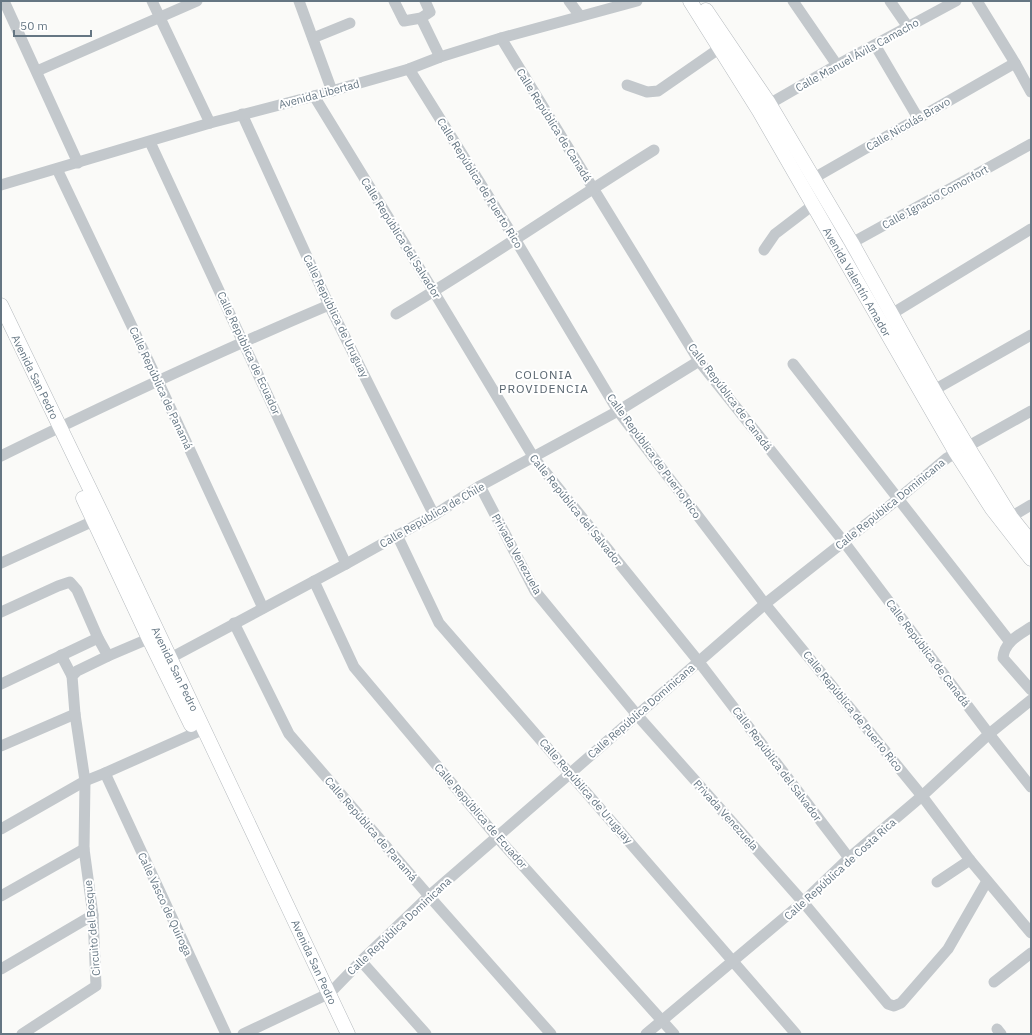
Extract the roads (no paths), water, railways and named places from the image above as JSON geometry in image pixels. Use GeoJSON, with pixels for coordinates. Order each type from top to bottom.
{"type":"FeatureCollection","features":[{"type":"Feature","properties":{"kind":"main road","name":"Avenida Valentín Amador"},"geometry":{"type":"LineString","coordinates":[[690,1],[720,48],[814,178],[892,313],[928,393]]}},
{"type":"Feature","properties":{"kind":"main road","name":"Avenida Valentín Amador"},"geometry":{"type":"LineString","coordinates":[[701,1],[764,107],[801,185],[879,321],[928,393],[1031,559]]}},
{"type":"Feature","properties":{"kind":"main road","name":"Avenida San Pedro"},"geometry":{"type":"LineString","coordinates":[[1,305],[56,429],[165,660],[326,995],[348,1034]]}},
{"type":"Feature","properties":{"kind":"main road","name":"Avenida San Pedro"},"geometry":{"type":"LineString","coordinates":[[1,324],[56,429]]}},
{"type":"Feature","properties":{"kind":"main road","name":"Avenida Valentín Amador"},"geometry":{"type":"LineString","coordinates":[[1006,519],[1031,542]]}},
{"type":"Feature","properties":{"kind":"main road","name":"Avenida San Pedro"},"geometry":{"type":"LineString","coordinates":[[326,995],[339,1034]]}},
{"type":"Feature","properties":{"kind":"street"},"geometry":{"type":"LineString","coordinates":[[4,1],[5,13],[37,71],[78,163]]}},
{"type":"Feature","properties":{"kind":"street"},"geometry":{"type":"LineString","coordinates":[[152,1],[210,123]]}},
{"type":"Feature","properties":{"kind":"street"},"geometry":{"type":"LineString","coordinates":[[37,71],[197,1]]}},
{"type":"Feature","properties":{"kind":"street"},"geometry":{"type":"LineString","coordinates":[[299,1],[332,91]]}},
{"type":"Feature","properties":{"kind":"street"},"geometry":{"type":"LineString","coordinates":[[394,1],[404,21],[421,18],[430,12],[425,1]]}},
{"type":"Feature","properties":{"kind":"street"},"geometry":{"type":"LineString","coordinates":[[568,1],[580,16]]}},
{"type":"Feature","properties":{"kind":"street","name":"Avenida Libertad"},"geometry":{"type":"LineString","coordinates":[[1,186],[210,123],[314,96],[408,69],[440,57],[501,38],[634,1]]}},
{"type":"Feature","properties":{"kind":"street"},"geometry":{"type":"LineString","coordinates":[[794,1],[837,65]]}},
{"type":"Feature","properties":{"kind":"street"},"geometry":{"type":"LineString","coordinates":[[890,1],[908,27]]}},
{"type":"Feature","properties":{"kind":"street","name":"Calle Manuel Ávila Camacho"},"geometry":{"type":"LineString","coordinates":[[764,107],[837,65],[956,1]]}},
{"type":"Feature","properties":{"kind":"street"},"geometry":{"type":"LineString","coordinates":[[977,1],[1031,92]]}},
{"type":"Feature","properties":{"kind":"street"},"geometry":{"type":"LineString","coordinates":[[421,18],[440,57]]}},
{"type":"Feature","properties":{"kind":"street"},"geometry":{"type":"LineString","coordinates":[[313,38],[350,23]]}},
{"type":"Feature","properties":{"kind":"street","name":"Calle República de Canadá"},"geometry":{"type":"LineString","coordinates":[[501,38],[699,360],[844,542],[989,734],[1031,787]]}},
{"type":"Feature","properties":{"kind":"street"},"geometry":{"type":"LineString","coordinates":[[875,45],[918,118]]}},
{"type":"Feature","properties":{"kind":"street"},"geometry":{"type":"LineString","coordinates":[[627,86],[647,92],[658,91],[720,48]]}},
{"type":"Feature","properties":{"kind":"street","name":"Calle Nicolás Bravo"},"geometry":{"type":"LineString","coordinates":[[801,185],[1015,63]]}},
{"type":"Feature","properties":{"kind":"street","name":"Calle República de Puerto Rico"},"geometry":{"type":"LineString","coordinates":[[408,69],[515,239],[618,411],[765,604],[922,796],[987,882],[1031,933]]}},
{"type":"Feature","properties":{"kind":"street","name":"Calle República del Salvador"},"geometry":{"type":"LineString","coordinates":[[314,96],[534,458],[699,662],[849,858]]}},
{"type":"Feature","properties":{"kind":"street","name":"Calle República de Uruguay"},"geometry":{"type":"LineString","coordinates":[[242,114],[329,305],[434,515]]}},
{"type":"Feature","properties":{"kind":"street","name":"Calle República de Ecuador"},"geometry":{"type":"LineString","coordinates":[[150,142],[244,341],[346,564]]}},
{"type":"Feature","properties":{"kind":"street","name":"Calle Ignacio Comonfort"},"geometry":{"type":"LineString","coordinates":[[839,250],[1031,144]]}},
{"type":"Feature","properties":{"kind":"street"},"geometry":{"type":"LineString","coordinates":[[396,314],[434,292],[654,150]]}},
{"type":"Feature","properties":{"kind":"street","name":"Calle República de Panamá"},"geometry":{"type":"LineString","coordinates":[[57,169],[158,381],[263,608]]}},
{"type":"Feature","properties":{"kind":"street"},"geometry":{"type":"LineString","coordinates":[[764,250],[775,234],[813,205]]}},
{"type":"Feature","properties":{"kind":"street"},"geometry":{"type":"LineString","coordinates":[[879,321],[1031,229]]}},
{"type":"Feature","properties":{"kind":"street"},"geometry":{"type":"LineString","coordinates":[[1,456],[244,341],[329,305]]}},
{"type":"Feature","properties":{"kind":"street"},"geometry":{"type":"LineString","coordinates":[[928,393],[1031,335]]}},
{"type":"Feature","properties":{"kind":"street","name":"Calle República de Chile"},"geometry":{"type":"LineString","coordinates":[[165,660],[346,564],[434,515],[480,486],[618,411],[699,360]]}},
{"type":"Feature","properties":{"kind":"street"},"geometry":{"type":"LineString","coordinates":[[793,364],[1010,642]]}},
{"type":"Feature","properties":{"kind":"street","name":"Calle República Dominicana"},"geometry":{"type":"LineString","coordinates":[[326,995],[429,896],[765,604],[898,499],[947,458],[1031,411]]}},
{"type":"Feature","properties":{"kind":"street","name":"Privada Venezuela"},"geometry":{"type":"LineString","coordinates":[[480,486],[535,591],[637,715],[803,902],[888,1004],[894,1006],[901,1003],[948,949],[987,882]]}},
{"type":"Feature","properties":{"kind":"street"},"geometry":{"type":"LineString","coordinates":[[1006,519],[1031,505]]}},
{"type":"Feature","properties":{"kind":"street"},"geometry":{"type":"LineString","coordinates":[[1,563],[99,519]]}},
{"type":"Feature","properties":{"kind":"street","name":"Calle República de Uruguay"},"geometry":{"type":"LineString","coordinates":[[398,534],[439,623],[796,1034]]}},
{"type":"Feature","properties":{"kind":"street","name":"Calle República de Ecuador"},"geometry":{"type":"LineString","coordinates":[[314,581],[354,666],[497,837],[674,1034]]}},
{"type":"Feature","properties":{"kind":"street"},"geometry":{"type":"LineString","coordinates":[[1,612],[70,582],[77,590],[98,638],[108,656]]}},
{"type":"Feature","properties":{"kind":"street","name":"Calle República de Panamá"},"geometry":{"type":"LineString","coordinates":[[234,623],[289,734],[429,896],[552,1034]]}},
{"type":"Feature","properties":{"kind":"street"},"geometry":{"type":"LineString","coordinates":[[1031,627],[1010,642],[1004,650],[1003,658],[1031,690]]}},
{"type":"Feature","properties":{"kind":"street"},"geometry":{"type":"LineString","coordinates":[[72,676],[78,671],[108,656],[154,636]]}},
{"type":"Feature","properties":{"kind":"street"},"geometry":{"type":"LineString","coordinates":[[1,684],[98,638]]}},
{"type":"Feature","properties":{"kind":"street","name":"Circuito del Bosque"},"geometry":{"type":"LineString","coordinates":[[22,1034],[96,986],[93,915],[84,849],[84,781],[75,714],[72,676],[61,656]]}},
{"type":"Feature","properties":{"kind":"street","name":"Calle República de Costa Rica"},"geometry":{"type":"LineString","coordinates":[[646,1034],[803,902],[849,858],[922,796],[989,734],[1031,700]]}},
{"type":"Feature","properties":{"kind":"street"},"geometry":{"type":"LineString","coordinates":[[1,746],[75,714]]}},
{"type":"Feature","properties":{"kind":"street"},"geometry":{"type":"LineString","coordinates":[[1,829],[84,781],[200,731]]}},
{"type":"Feature","properties":{"kind":"street","name":"Calle Vasco de Quiroga"},"geometry":{"type":"LineString","coordinates":[[105,773],[226,1034]]}},
{"type":"Feature","properties":{"kind":"street"},"geometry":{"type":"LineString","coordinates":[[1,896],[84,849]]}},
{"type":"Feature","properties":{"kind":"street"},"geometry":{"type":"LineString","coordinates":[[937,882],[970,860]]}},
{"type":"Feature","properties":{"kind":"street"},"geometry":{"type":"LineString","coordinates":[[1,969],[93,915]]}},
{"type":"Feature","properties":{"kind":"street"},"geometry":{"type":"LineString","coordinates":[[994,982],[1031,953]]}},
{"type":"Feature","properties":{"kind":"street"},"geometry":{"type":"LineString","coordinates":[[361,961],[426,1034]]}},
{"type":"Feature","properties":{"kind":"street"},"geometry":{"type":"LineString","coordinates":[[243,1034],[326,995]]}},
{"type":"Feature","properties":{"kind":"district","name":"COLONIA PROVIDENCIA"},"geometry":{"type":"Point","coordinates":[544,381]}}]}
